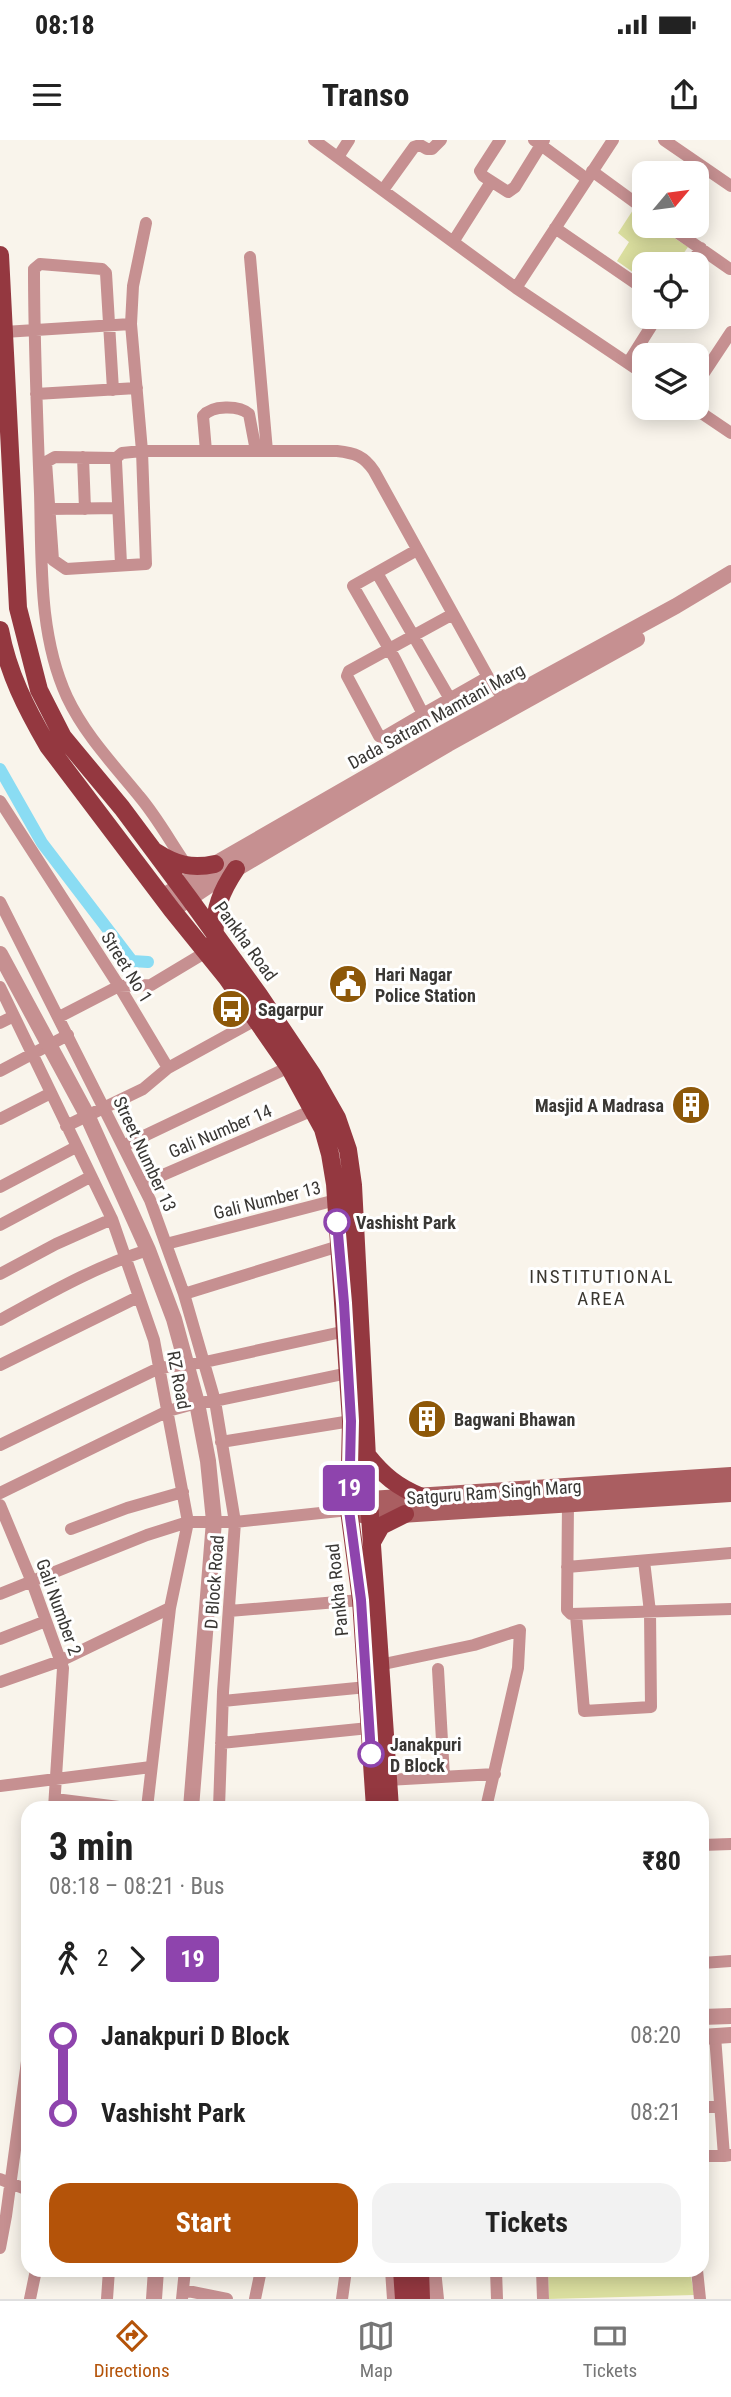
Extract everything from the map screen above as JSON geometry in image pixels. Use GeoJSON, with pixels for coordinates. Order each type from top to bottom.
{"type":"FeatureCollection","features":[{"type":"Feature","properties":{"kind":"main road","name":"Pankha Road"},"geometry":{"type":"LineString","coordinates":[[0,255],[18,608],[39,690],[63,737],[122,808],[259,995],[312,1074],[337,1118],[348,1150],[354,1196],[379,1665],[389,1801]]}},
{"type":"Feature","properties":{"kind":"main road","name":"Pankha Road"},"geometry":{"type":"LineString","coordinates":[[0,630],[6,659],[21,698],[48,746],[257,1019],[289,1067],[323,1129],[330,1154],[336,1200],[351,1421],[349,1510],[361,1600],[374,1801]]}},
{"type":"Feature","properties":{"kind":"main road"},"geometry":{"type":"LineString","coordinates":[[153,850],[173,862],[187,866],[200,867],[215,863]]}},
{"type":"Feature","properties":{"kind":"main road"},"geometry":{"type":"LineString","coordinates":[[215,936],[218,903],[236,869]]}},
{"type":"Feature","properties":{"kind":"main road"},"geometry":{"type":"LineString","coordinates":[[367,1455],[384,1476],[404,1490],[422,1497]]}},
{"type":"Feature","properties":{"kind":"main road","name":"Satguru Ram Singh Marg"},"geometry":{"type":"LineString","coordinates":[[349,1510],[422,1497],[731,1476]]}},
{"type":"Feature","properties":{"kind":"main road","name":"Satguru Ram Singh Marg"},"geometry":{"type":"LineString","coordinates":[[370,1508],[405,1514],[731,1493]]}},
{"type":"Feature","properties":{"kind":"main road"},"geometry":{"type":"LineString","coordinates":[[372,1542],[382,1526],[405,1514]]}},
{"type":"Feature","properties":{"kind":"main road"},"geometry":{"type":"LineString","coordinates":[[402,2277],[404,2299]]}},
{"type":"Feature","properties":{"kind":"main road"},"geometry":{"type":"LineString","coordinates":[[420,2277],[421,2299]]}},
{"type":"Feature","properties":{"kind":"street"},"geometry":{"type":"LineString","coordinates":[[314,140],[516,288],[632,366]]}},
{"type":"Feature","properties":{"kind":"street"},"geometry":{"type":"LineString","coordinates":[[338,157],[349,140]]}},
{"type":"Feature","properties":{"kind":"street"},"geometry":{"type":"LineString","coordinates":[[383,190],[414,147],[420,145],[432,149],[441,140]]}},
{"type":"Feature","properties":{"kind":"street"},"geometry":{"type":"LineString","coordinates":[[500,140],[481,171],[483,176],[508,192],[512,191],[540,142],[632,201]]}},
{"type":"Feature","properties":{"kind":"street"},"geometry":{"type":"LineString","coordinates":[[516,288],[613,140]]}},
{"type":"Feature","properties":{"kind":"street"},"geometry":{"type":"LineString","coordinates":[[664,140],[731,186]]}},
{"type":"Feature","properties":{"kind":"street"},"geometry":{"type":"LineString","coordinates":[[453,242],[491,182]]}},
{"type":"Feature","properties":{"kind":"street"},"geometry":{"type":"LineString","coordinates":[[146,223],[133,286],[131,324],[142,451],[146,564],[66,569],[53,560],[46,462],[55,457],[116,458],[122,453],[142,451],[355,453],[366,459],[488,677],[504,699]]}},
{"type":"Feature","properties":{"kind":"street"},"geometry":{"type":"LineString","coordinates":[[555,228],[632,281]]}},
{"type":"Feature","properties":{"kind":"street"},"geometry":{"type":"LineString","coordinates":[[686,238],[731,269]]}},
{"type":"Feature","properties":{"kind":"street"},"geometry":{"type":"LineString","coordinates":[[698,252],[701,248]]}},
{"type":"Feature","properties":{"kind":"street"},"geometry":{"type":"LineString","coordinates":[[250,257],[261,451]]}},
{"type":"Feature","properties":{"kind":"street"},"geometry":{"type":"LineString","coordinates":[[113,390],[107,278],[103,269],[40,264],[34,269],[36,394],[47,635],[54,664],[76,715],[102,754],[140,797],[187,866]]}},
{"type":"Feature","properties":{"kind":"street"},"geometry":{"type":"LineString","coordinates":[[4,332],[131,324]]}},
{"type":"Feature","properties":{"kind":"street"},"geometry":{"type":"LineString","coordinates":[[628,363],[649,329]]}},
{"type":"Feature","properties":{"kind":"street"},"geometry":{"type":"LineString","coordinates":[[709,365],[731,332]]}},
{"type":"Feature","properties":{"kind":"street"},"geometry":{"type":"LineString","coordinates":[[36,394],[137,388]]}},
{"type":"Feature","properties":{"kind":"street"},"geometry":{"type":"LineString","coordinates":[[206,451],[203,416],[206,411],[240,408],[249,414],[261,451]]}},
{"type":"Feature","properties":{"kind":"street"},"geometry":{"type":"LineString","coordinates":[[709,418],[731,433]]}},
{"type":"Feature","properties":{"kind":"street"},"geometry":{"type":"LineString","coordinates":[[83,457],[85,509]]}},
{"type":"Feature","properties":{"kind":"street"},"geometry":{"type":"LineString","coordinates":[[116,458],[121,564]]}},
{"type":"Feature","properties":{"kind":"street"},"geometry":{"type":"LineString","coordinates":[[49,509],[118,508]]}},
{"type":"Feature","properties":{"kind":"street"},"geometry":{"type":"LineString","coordinates":[[417,550],[353,586],[423,714]]}},
{"type":"Feature","properties":{"kind":"street"},"geometry":{"type":"LineString","coordinates":[[377,573],[450,699]]}},
{"type":"Feature","properties":{"kind":"street","name":"Dada Satram Mamtani Marg"},"geometry":{"type":"LineString","coordinates":[[167,904],[215,863],[731,573]]}},
{"type":"Feature","properties":{"kind":"street","name":"Dada Satram Mamtani Marg"},"geometry":{"type":"LineString","coordinates":[[184,892],[236,869],[448,744],[731,586]]}},
{"type":"Feature","properties":{"kind":"street"},"geometry":{"type":"LineString","coordinates":[[453,614],[349,671],[347,676],[379,736],[382,738],[488,677]]}},
{"type":"Feature","properties":{"kind":"street","name":"Street No 1"},"geometry":{"type":"LineString","coordinates":[[0,801],[119,986],[168,1068]]}},
{"type":"Feature","properties":{"kind":"street","name":"Street Number 13"},"geometry":{"type":"LineString","coordinates":[[0,902],[142,1184],[184,1294],[205,1362]]}},
{"type":"Feature","properties":{"kind":"street"},"geometry":{"type":"LineString","coordinates":[[59,1017],[119,986],[151,985],[206,953]]}},
{"type":"Feature","properties":{"kind":"street"},"geometry":{"type":"LineString","coordinates":[[0,954],[87,1115],[148,1250],[188,1363],[208,1461],[214,1521],[192,1801]]}},
{"type":"Feature","properties":{"kind":"street","name":"RZ Road"},"geometry":{"type":"LineString","coordinates":[[0,986],[112,1219],[154,1340],[183,1492],[188,1522],[170,1608],[148,1801]]}},
{"type":"Feature","properties":{"kind":"street"},"geometry":{"type":"LineString","coordinates":[[0,1023],[14,1016]]}},
{"type":"Feature","properties":{"kind":"street"},"geometry":{"type":"LineString","coordinates":[[66,1126],[143,1089],[168,1068],[257,1019]]}},
{"type":"Feature","properties":{"kind":"street"},"geometry":{"type":"LineString","coordinates":[[0,1071],[68,1035]]}},
{"type":"Feature","properties":{"kind":"street"},"geometry":{"type":"LineString","coordinates":[[123,1146],[289,1067]]}},
{"type":"Feature","properties":{"kind":"street"},"geometry":{"type":"LineString","coordinates":[[0,1119],[51,1093]]}},
{"type":"Feature","properties":{"kind":"street","name":"Gali Number 14"},"geometry":{"type":"LineString","coordinates":[[142,1184],[313,1110]]}},
{"type":"Feature","properties":{"kind":"street"},"geometry":{"type":"LineString","coordinates":[[0,1187],[76,1147]]}},
{"type":"Feature","properties":{"kind":"street"},"geometry":{"type":"LineString","coordinates":[[0,1225],[90,1177]]}},
{"type":"Feature","properties":{"kind":"street","name":"Gali Number 13"},"geometry":{"type":"LineString","coordinates":[[166,1244],[336,1200]]}},
{"type":"Feature","properties":{"kind":"street"},"geometry":{"type":"LineString","coordinates":[[0,1274],[56,1244],[112,1219]]}},
{"type":"Feature","properties":{"kind":"street"},"geometry":{"type":"LineString","coordinates":[[184,1294],[339,1247]]}},
{"type":"Feature","properties":{"kind":"street"},"geometry":{"type":"LineString","coordinates":[[0,1320],[83,1276],[148,1250]]}},
{"type":"Feature","properties":{"kind":"street"},"geometry":{"type":"LineString","coordinates":[[0,1365],[138,1297]]}},
{"type":"Feature","properties":{"kind":"street"},"geometry":{"type":"LineString","coordinates":[[0,1445],[159,1368],[205,1362],[346,1331]]}},
{"type":"Feature","properties":{"kind":"street","name":"D Block Road"},"geometry":{"type":"LineString","coordinates":[[205,1362],[215,1401],[235,1522],[219,1801]]}},
{"type":"Feature","properties":{"kind":"street"},"geometry":{"type":"LineString","coordinates":[[0,1493],[168,1411],[348,1373]]}},
{"type":"Feature","properties":{"kind":"street"},"geometry":{"type":"LineString","coordinates":[[221,1442],[351,1421]]}},
{"type":"Feature","properties":{"kind":"street"},"geometry":{"type":"LineString","coordinates":[[71,1529],[127,1508],[183,1492]]}},
{"type":"Feature","properties":{"kind":"street"},"geometry":{"type":"LineString","coordinates":[[568,1503],[567,1610],[576,1615],[731,1609]]}},
{"type":"Feature","properties":{"kind":"street","name":"Gali Number 2"},"geometry":{"type":"LineString","coordinates":[[0,1505],[32,1582],[64,1679],[54,1801]]}},
{"type":"Feature","properties":{"kind":"street"},"geometry":{"type":"LineString","coordinates":[[0,1594],[146,1535],[188,1522],[235,1522],[349,1510]]}},
{"type":"Feature","properties":{"kind":"street"},"geometry":{"type":"LineString","coordinates":[[567,1567],[731,1553]]}},
{"type":"Feature","properties":{"kind":"street"},"geometry":{"type":"LineString","coordinates":[[576,1615],[584,1711],[652,1707],[650,1612],[644,1561]]}},
{"type":"Feature","properties":{"kind":"street"},"geometry":{"type":"LineString","coordinates":[[229,1611],[361,1600]]}},
{"type":"Feature","properties":{"kind":"street"},"geometry":{"type":"LineString","coordinates":[[0,1682],[60,1661],[170,1608]]}},
{"type":"Feature","properties":{"kind":"street"},"geometry":{"type":"LineString","coordinates":[[0,1639],[46,1621]]}},
{"type":"Feature","properties":{"kind":"street"},"geometry":{"type":"LineString","coordinates":[[379,1665],[474,1646],[520,1630],[518,1668],[488,1801]]}},
{"type":"Feature","properties":{"kind":"street"},"geometry":{"type":"LineString","coordinates":[[438,1670],[444,1777]]}},
{"type":"Feature","properties":{"kind":"street"},"geometry":{"type":"LineString","coordinates":[[223,1701],[366,1687]]}},
{"type":"Feature","properties":{"kind":"street"},"geometry":{"type":"LineString","coordinates":[[221,1743],[369,1728]]}},
{"type":"Feature","properties":{"kind":"street"},"geometry":{"type":"LineString","coordinates":[[0,1786],[151,1768]]}},
{"type":"Feature","properties":{"kind":"street"},"geometry":{"type":"LineString","coordinates":[[387,1780],[495,1774]]}},
{"type":"Feature","properties":{"kind":"street"},"geometry":{"type":"LineString","coordinates":[[709,1845],[731,1844]]}},
{"type":"Feature","properties":{"kind":"street"},"geometry":{"type":"LineString","coordinates":[[709,1963],[731,1961]]}},
{"type":"Feature","properties":{"kind":"street"},"geometry":{"type":"LineString","coordinates":[[709,2017],[731,2016]]}},
{"type":"Feature","properties":{"kind":"street"},"geometry":{"type":"LineString","coordinates":[[709,2156],[727,2155],[720,2107],[716,2036]]}},
{"type":"Feature","properties":{"kind":"street"},"geometry":{"type":"LineString","coordinates":[[0,2248],[5,2180],[21,2092]]}},
{"type":"Feature","properties":{"kind":"street"},"geometry":{"type":"LineString","coordinates":[[709,2107],[720,2107]]}},
{"type":"Feature","properties":{"kind":"street"},"geometry":{"type":"LineString","coordinates":[[30,2299],[35,2277]]}},
{"type":"Feature","properties":{"kind":"street"},"geometry":{"type":"LineString","coordinates":[[107,2299],[109,2277]]}},
{"type":"Feature","properties":{"kind":"street"},"geometry":{"type":"LineString","coordinates":[[154,2299],[156,2277]]}},
{"type":"Feature","properties":{"kind":"street"},"geometry":{"type":"LineString","coordinates":[[184,2277],[183,2295],[227,2299]]}},
{"type":"Feature","properties":{"kind":"street"},"geometry":{"type":"LineString","coordinates":[[255,2299],[260,2277]]}},
{"type":"Feature","properties":{"kind":"street"},"geometry":{"type":"LineString","coordinates":[[342,2299],[345,2277]]}},
{"type":"Feature","properties":{"kind":"street"},"geometry":{"type":"LineString","coordinates":[[393,2277],[395,2299]]}},
{"type":"Feature","properties":{"kind":"street"},"geometry":{"type":"LineString","coordinates":[[434,2277],[436,2299]]}},
{"type":"Feature","properties":{"kind":"street"},"geometry":{"type":"LineString","coordinates":[[496,2277],[498,2299]]}},
{"type":"Feature","properties":{"kind":"street"},"geometry":{"type":"LineString","coordinates":[[542,2277],[543,2299]]}},
{"type":"Feature","properties":{"kind":"street"},"geometry":{"type":"LineString","coordinates":[[698,2277],[700,2299]]}},
{"type":"Feature","properties":{"kind":"green space"},"geometry":{"type":"Polygon","coordinates":[[[632,212],[632,238],[674,238],[688,247],[684,252],[632,252],[632,272],[617,261],[629,242],[618,233],[632,212]]]}},
{"type":"Feature","properties":{"kind":"green space"},"geometry":{"type":"Polygon","coordinates":[[[548,2277],[691,2277],[694,2295],[549,2299],[548,2277]]]}},
{"type":"Feature","properties":{"kind":"waterway"},"geometry":{"type":"LineString","coordinates":[[0,769],[42,843],[132,961],[148,962]]}},
{"type":"Feature","properties":{"kind":"bus line","name":"19"},"geometry":{"type":"LineString","coordinates":[[337,1222],[351,1421],[349,1510],[361,1600],[371,1754]]}},
{"type":"Feature","properties":{"kind":"place","name":"Hari Nagar Police Station"},"geometry":{"type":"Point","coordinates":[348,984]}},
{"type":"Feature","properties":{"kind":"place","name":"Sagarpur"},"geometry":{"type":"Point","coordinates":[231,1009]}},
{"type":"Feature","properties":{"kind":"place","name":"Masjid A Madrasa"},"geometry":{"type":"Point","coordinates":[691,1105]}},
{"type":"Feature","properties":{"kind":"place","name":"Vashisht Park"},"geometry":{"type":"Point","coordinates":[337,1222]}},
{"type":"Feature","properties":{"kind":"place","name":"Bagwani Bhawan"},"geometry":{"type":"Point","coordinates":[427,1419]}},
{"type":"Feature","properties":{"kind":"place","name":"Janakpuri D Block"},"geometry":{"type":"Point","coordinates":[371,1754]}},
{"type":"Feature","properties":{"kind":"district","name":"INSTITUTIONAL AREA"},"geometry":{"type":"Point","coordinates":[602,1287]}}]}
